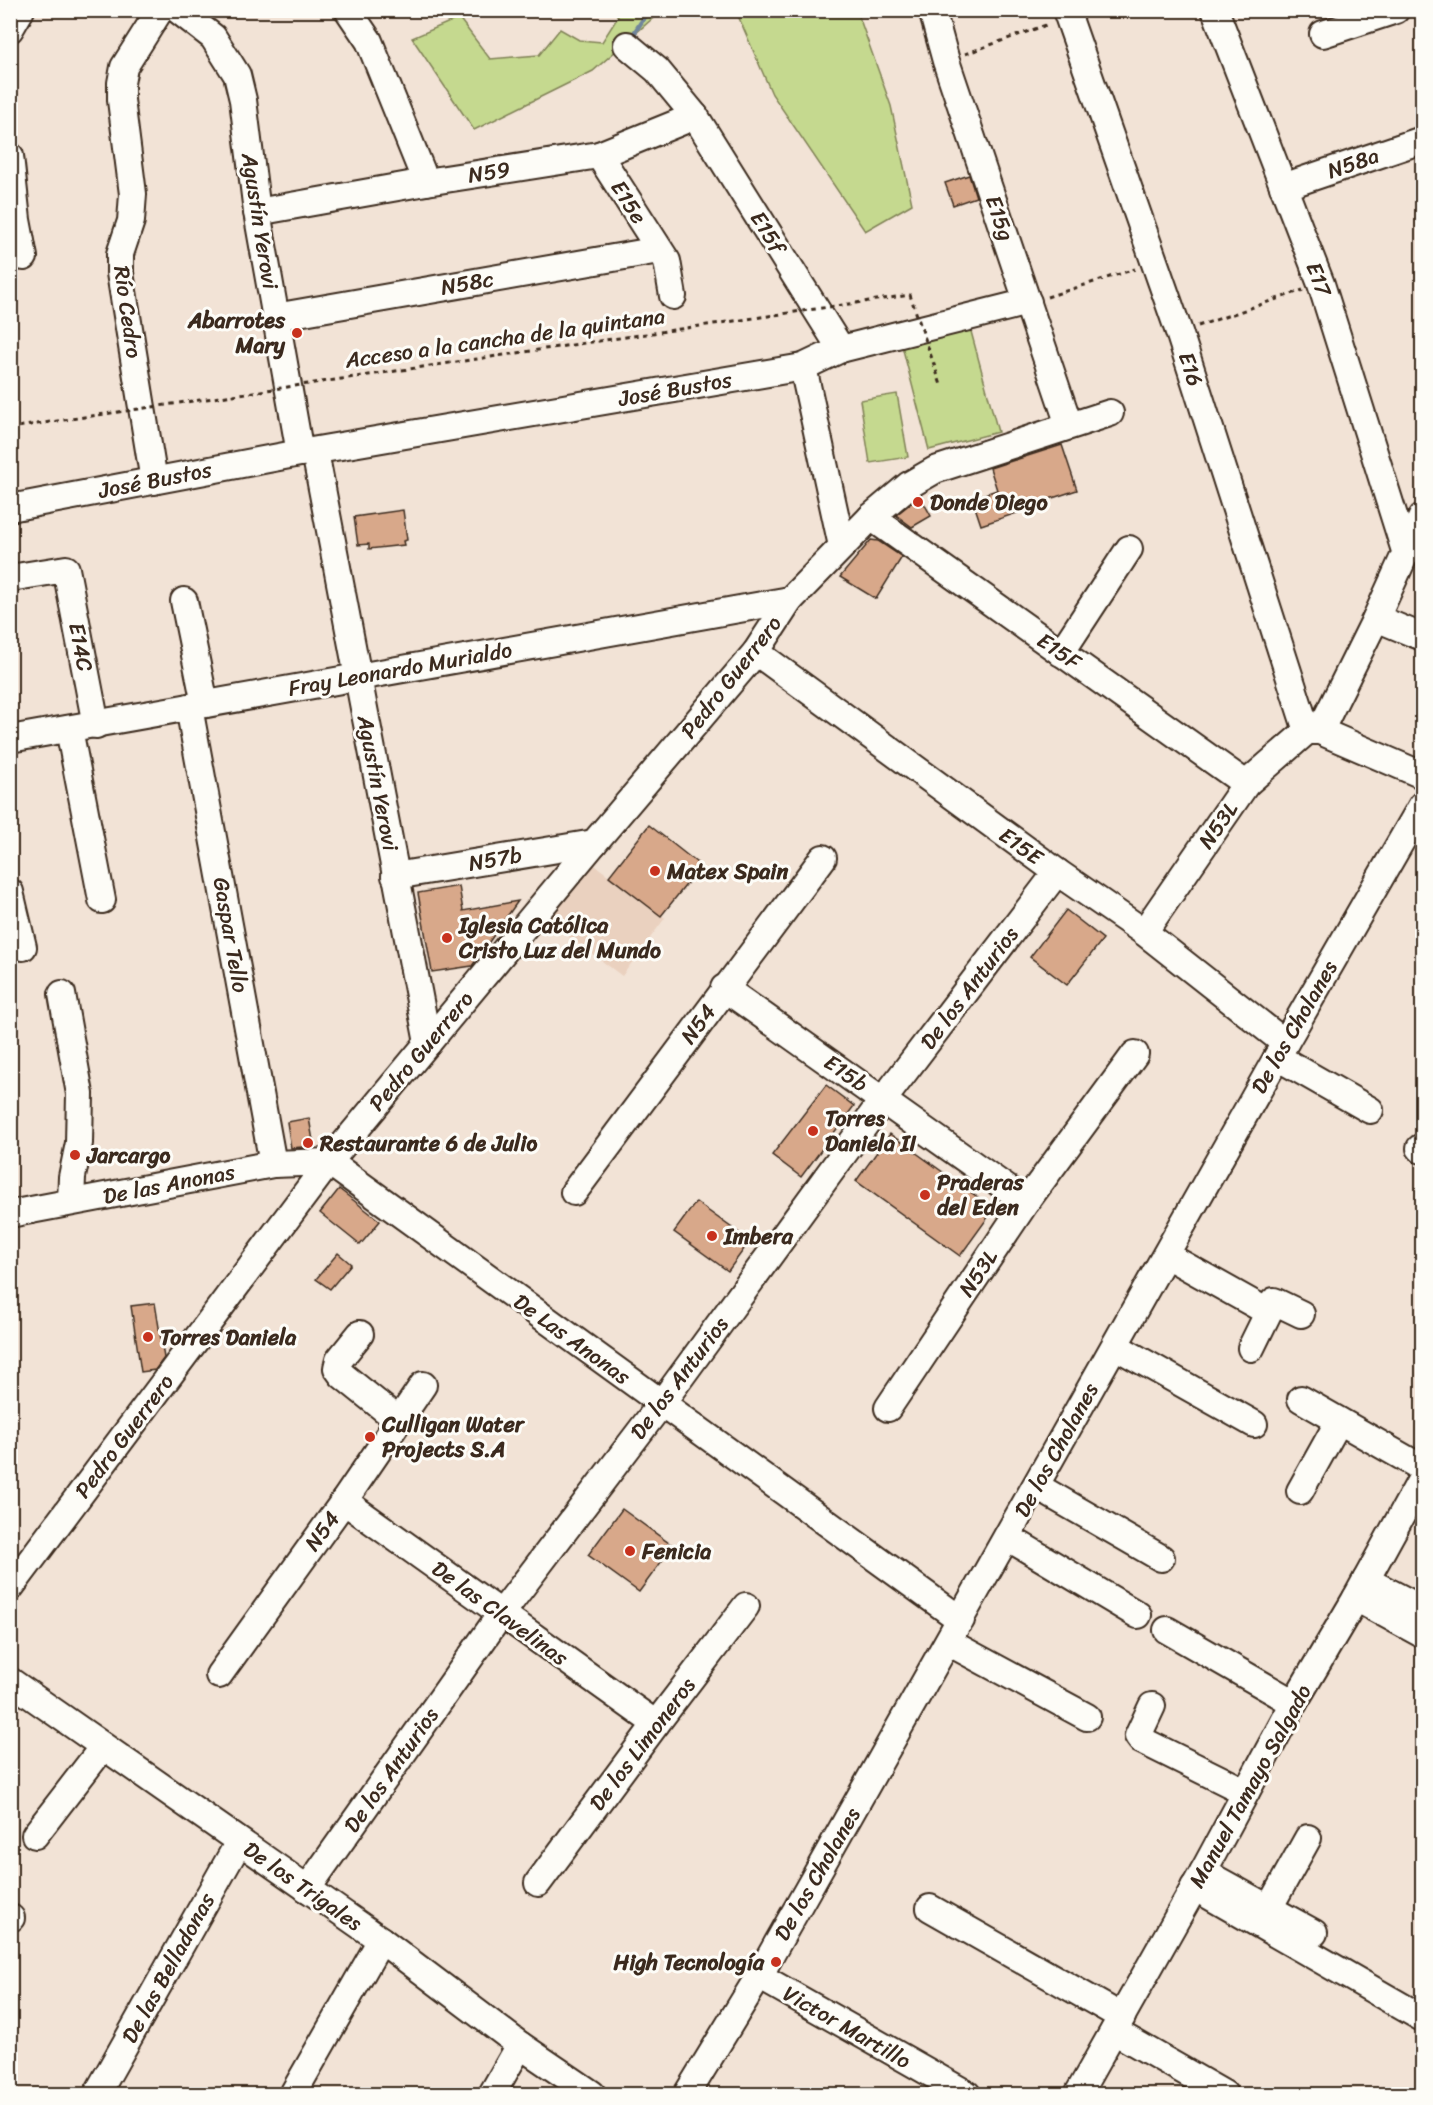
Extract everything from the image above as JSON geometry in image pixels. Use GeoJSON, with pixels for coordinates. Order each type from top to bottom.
{"type":"FeatureCollection","features":[{"type":"Feature","properties":{"kind":"street"},"geometry":{"type":"LineString","coordinates":[[10,29],[21,10]]}},
{"type":"Feature","properties":{"kind":"street","name":"Río Cedro"},"geometry":{"type":"LineString","coordinates":[[154,481],[120,273],[120,254],[131,221],[133,194],[120,100],[120,83],[124,67],[160,10]]}},
{"type":"Feature","properties":{"kind":"street","name":"Agustín Yerovi"},"geometry":{"type":"LineString","coordinates":[[178,10],[213,37],[237,75],[267,209],[275,317],[358,676],[428,1043]]}},
{"type":"Feature","properties":{"kind":"street"},"geometry":{"type":"LineString","coordinates":[[348,10],[369,42],[426,182]]}},
{"type":"Feature","properties":{"kind":"street","name":"E15g"},"geometry":{"type":"LineString","coordinates":[[932,10],[946,61],[1069,425]]}},
{"type":"Feature","properties":{"kind":"street","name":"E17"},"geometry":{"type":"LineString","coordinates":[[1215,10],[1322,284],[1406,554]]}},
{"type":"Feature","properties":{"kind":"street"},"geometry":{"type":"LineString","coordinates":[[1323,34],[1396,10]]}},
{"type":"Feature","properties":{"kind":"street","name":"E16"},"geometry":{"type":"LineString","coordinates":[[1060,16],[1155,263],[1314,731]]}},
{"type":"Feature","properties":{"kind":"street","name":"E15f"},"geometry":{"type":"LineString","coordinates":[[627,45],[657,70],[695,116],[841,349]]}},
{"type":"Feature","properties":{"kind":"street","name":"N59"},"geometry":{"type":"LineString","coordinates":[[267,209],[599,155],[695,116]]}},
{"type":"Feature","properties":{"kind":"street","name":"N58a"},"geometry":{"type":"LineString","coordinates":[[1283,187],[1422,140]]}},
{"type":"Feature","properties":{"kind":"street","name":"E15e"},"geometry":{"type":"LineString","coordinates":[[599,155],[667,261],[673,296]]}},
{"type":"Feature","properties":{"kind":"street"},"geometry":{"type":"LineString","coordinates":[[10,156],[14,221],[24,257]]}},
{"type":"Feature","properties":{"kind":"street","name":"N58c"},"geometry":{"type":"LineString","coordinates":[[275,317],[659,250]]}},
{"type":"Feature","properties":{"kind":"street","name":"José Bustos"},"geometry":{"type":"LineString","coordinates":[[10,508],[308,453],[803,367],[841,349],[1028,302]]}},
{"type":"Feature","properties":{"kind":"street"},"geometry":{"type":"LineString","coordinates":[[803,367],[842,546]]}},
{"type":"Feature","properties":{"kind":"street","name":"Pedro Guerrero"},"geometry":{"type":"LineString","coordinates":[[10,1588],[329,1162],[756,652],[790,600],[871,517],[909,485],[935,470],[1110,413]]}},
{"type":"Feature","properties":{"kind":"street","name":"E15F"},"geometry":{"type":"LineString","coordinates":[[871,517],[1246,784]]}},
{"type":"Feature","properties":{"kind":"street"},"geometry":{"type":"LineString","coordinates":[[1422,517],[1376,618],[1314,731],[1422,775]]}},
{"type":"Feature","properties":{"kind":"street"},"geometry":{"type":"LineString","coordinates":[[1061,653],[1129,549]]}},
{"type":"Feature","properties":{"kind":"street","name":"E14C"},"geometry":{"type":"LineString","coordinates":[[10,579],[66,569],[96,724]]}},
{"type":"Feature","properties":{"kind":"street","name":"Fray Leonardo Murialdo"},"geometry":{"type":"LineString","coordinates":[[10,739],[790,600]]}},
{"type":"Feature","properties":{"kind":"street","name":"Gaspar Tello"},"geometry":{"type":"LineString","coordinates":[[184,601],[197,705],[273,1164]]}},
{"type":"Feature","properties":{"kind":"street"},"geometry":{"type":"LineString","coordinates":[[1376,618],[1422,637]]}},
{"type":"Feature","properties":{"kind":"street","name":"E15E"},"geometry":{"type":"LineString","coordinates":[[756,652],[1057,872],[1144,932],[1281,1050],[1370,1110]]}},
{"type":"Feature","properties":{"kind":"street"},"geometry":{"type":"LineString","coordinates":[[69,729],[102,900]]}},
{"type":"Feature","properties":{"kind":"street","name":"N53L"},"geometry":{"type":"LineString","coordinates":[[1144,932],[1246,784],[1314,731]]}},
{"type":"Feature","properties":{"kind":"street","name":"De los Cholanes"},"geometry":{"type":"LineString","coordinates":[[687,2094],[759,1976],[1281,1050],[1422,805]]}},
{"type":"Feature","properties":{"kind":"street","name":"N57b"},"geometry":{"type":"LineString","coordinates":[[395,876],[594,843]]}},
{"type":"Feature","properties":{"kind":"street","name":"N54"},"geometry":{"type":"LineString","coordinates":[[574,1192],[823,858]]}},
{"type":"Feature","properties":{"kind":"street","name":"De los Anturios"},"geometry":{"type":"LineString","coordinates":[[307,1889],[501,1614],[661,1404],[884,1100],[1057,872]]}},
{"type":"Feature","properties":{"kind":"street"},"geometry":{"type":"LineString","coordinates":[[10,892],[22,947]]}},
{"type":"Feature","properties":{"kind":"street","name":"E15b"},"geometry":{"type":"LineString","coordinates":[[724,988],[1026,1202]]}},
{"type":"Feature","properties":{"kind":"street"},"geometry":{"type":"LineString","coordinates":[[62,994],[80,1094],[79,1143],[72,1177],[71,1202]]}},
{"type":"Feature","properties":{"kind":"street","name":"N53L"},"geometry":{"type":"LineString","coordinates":[[888,1408],[1026,1202],[1135,1054]]}},
{"type":"Feature","properties":{"kind":"street","name":"De las Anonas"},"geometry":{"type":"LineString","coordinates":[[10,1214],[273,1164],[329,1162]]}},
{"type":"Feature","properties":{"kind":"street","name":"De Las Anonas"},"geometry":{"type":"LineString","coordinates":[[329,1162],[661,1404],[955,1631],[1087,1717]]}},
{"type":"Feature","properties":{"kind":"street"},"geometry":{"type":"LineString","coordinates":[[1166,1255],[1268,1312]]}},
{"type":"Feature","properties":{"kind":"street"},"geometry":{"type":"LineString","coordinates":[[1251,1348],[1274,1300],[1301,1314]]}},
{"type":"Feature","properties":{"kind":"street"},"geometry":{"type":"LineString","coordinates":[[360,1334],[339,1360],[337,1368],[342,1375],[398,1420]]}},
{"type":"Feature","properties":{"kind":"street"},"geometry":{"type":"LineString","coordinates":[[1114,1346],[1254,1424]]}},
{"type":"Feature","properties":{"kind":"street","name":"N54"},"geometry":{"type":"LineString","coordinates":[[219,1675],[344,1501],[423,1385]]}},
{"type":"Feature","properties":{"kind":"street"},"geometry":{"type":"LineString","coordinates":[[1300,1399],[1422,1468]]}},
{"type":"Feature","properties":{"kind":"street"},"geometry":{"type":"LineString","coordinates":[[1300,1491],[1339,1421]]}},
{"type":"Feature","properties":{"kind":"street","name":"Manuel Tamayo Salgado"},"geometry":{"type":"LineString","coordinates":[[1078,2094],[1199,1879],[1294,1703],[1361,1589],[1422,1478]]}},
{"type":"Feature","properties":{"kind":"street"},"geometry":{"type":"LineString","coordinates":[[1036,1486],[1161,1558]]}},
{"type":"Feature","properties":{"kind":"street","name":"De las Clavelinas"},"geometry":{"type":"LineString","coordinates":[[344,1501],[656,1724]]}},
{"type":"Feature","properties":{"kind":"street"},"geometry":{"type":"LineString","coordinates":[[1007,1537],[1138,1615]]}},
{"type":"Feature","properties":{"kind":"street"},"geometry":{"type":"LineString","coordinates":[[1361,1589],[1422,1609]]}},
{"type":"Feature","properties":{"kind":"street"},"geometry":{"type":"LineString","coordinates":[[1361,1589],[1422,1634]]}},
{"type":"Feature","properties":{"kind":"street","name":"De los Limoneros"},"geometry":{"type":"LineString","coordinates":[[538,1882],[746,1606]]}},
{"type":"Feature","properties":{"kind":"street"},"geometry":{"type":"LineString","coordinates":[[1167,1630],[1294,1703]]}},
{"type":"Feature","properties":{"kind":"street","name":"De los Trigales"},"geometry":{"type":"LineString","coordinates":[[10,1681],[381,1940],[520,2045],[592,2094]]}},
{"type":"Feature","properties":{"kind":"street"},"geometry":{"type":"LineString","coordinates":[[1152,1706],[1139,1730],[1138,1736],[1141,1740],[1246,1792]]}},
{"type":"Feature","properties":{"kind":"street"},"geometry":{"type":"LineString","coordinates":[[35,1835],[103,1747]]}},
{"type":"Feature","properties":{"kind":"street"},"geometry":{"type":"LineString","coordinates":[[1269,1908],[1308,1838]]}},
{"type":"Feature","properties":{"kind":"street","name":"De las Belladonas"},"geometry":{"type":"LineString","coordinates":[[97,2094],[239,1842]]}},
{"type":"Feature","properties":{"kind":"street"},"geometry":{"type":"LineString","coordinates":[[1199,1879],[1269,1908],[1314,1933]]}},
{"type":"Feature","properties":{"kind":"street"},"geometry":{"type":"LineString","coordinates":[[1199,1879],[1422,2018]]}},
{"type":"Feature","properties":{"kind":"street"},"geometry":{"type":"LineString","coordinates":[[930,1908],[1118,2024],[1224,2094]]}},
{"type":"Feature","properties":{"kind":"street"},"geometry":{"type":"LineString","coordinates":[[293,2094],[381,1940]]}},
{"type":"Feature","properties":{"kind":"street","name":"Victor Martillo"},"geometry":{"type":"LineString","coordinates":[[759,1976],[967,2094]]}},
{"type":"Feature","properties":{"kind":"street"},"geometry":{"type":"LineString","coordinates":[[492,2094],[520,2045]]}},
{"type":"Feature","properties":{"kind":"path"},"geometry":{"type":"LineString","coordinates":[[946,61],[1060,16]]}},
{"type":"Feature","properties":{"kind":"path"},"geometry":{"type":"LineString","coordinates":[[1028,302],[1155,263]]}},
{"type":"Feature","properties":{"kind":"path"},"geometry":{"type":"LineString","coordinates":[[1179,332],[1322,284]]}},
{"type":"Feature","properties":{"kind":"path","name":"Acceso a la cancha de la quintana"},"geometry":{"type":"LineString","coordinates":[[10,428],[910,295],[941,385]]}},
{"type":"Feature","properties":{"kind":"shaded area"},"geometry":{"type":"Polygon","coordinates":[[[592,863],[665,918],[622,976],[548,921],[592,863]]]}},
{"type":"Feature","properties":{"kind":"green space"},"geometry":{"type":"Polygon","coordinates":[[[615,11],[661,11],[593,71],[474,130],[412,38],[459,18],[490,59],[539,55],[560,29],[579,40],[602,42],[618,17],[615,11]]]}},
{"type":"Feature","properties":{"kind":"green space"},"geometry":{"type":"Polygon","coordinates":[[[736,11],[857,11],[891,106],[912,204],[865,231],[772,94],[736,11]]]}},
{"type":"Feature","properties":{"kind":"green space"},"geometry":{"type":"Polygon","coordinates":[[[969,324],[998,432],[929,450],[901,342],[969,324]]]}},
{"type":"Feature","properties":{"kind":"green space"},"geometry":{"type":"Polygon","coordinates":[[[897,394],[908,457],[870,463],[860,400],[897,394]]]}},
{"type":"Feature","properties":{"kind":"building"},"geometry":{"type":"Polygon","coordinates":[[[969,175],[976,197],[953,205],[945,183],[969,175]]]}},
{"type":"Feature","properties":{"kind":"building"},"geometry":{"type":"Polygon","coordinates":[[[1062,445],[1077,490],[981,525],[972,498],[997,490],[990,468],[1062,445]]]}},
{"type":"Feature","properties":{"kind":"building"},"geometry":{"type":"Polygon","coordinates":[[[920,496],[931,516],[912,527],[896,515],[920,496]]]}},
{"type":"Feature","properties":{"kind":"building"},"geometry":{"type":"Polygon","coordinates":[[[403,510],[407,540],[403,541],[404,545],[369,549],[369,544],[358,545],[354,517],[403,510]]]}},
{"type":"Feature","properties":{"kind":"building"},"geometry":{"type":"Polygon","coordinates":[[[871,540],[878,541],[902,557],[876,599],[840,577],[871,540]]]}},
{"type":"Feature","properties":{"kind":"building","name":"Matex Spain"},"geometry":{"type":"Polygon","coordinates":[[[649,825],[701,866],[661,916],[609,876],[649,825]]]}},
{"type":"Feature","properties":{"kind":"building","name":"Iglesia Católica Cristo Luz del Mundo"},"geometry":{"type":"Polygon","coordinates":[[[459,886],[463,911],[518,901],[472,966],[432,972],[418,893],[459,886]]]}},
{"type":"Feature","properties":{"kind":"building"},"geometry":{"type":"Polygon","coordinates":[[[1066,910],[1103,939],[1067,985],[1030,957],[1066,910]]]}},
{"type":"Feature","properties":{"kind":"building","name":"Torres Daniela II"},"geometry":{"type":"Polygon","coordinates":[[[826,1085],[854,1106],[801,1177],[772,1155],[826,1085]]]}},
{"type":"Feature","properties":{"kind":"building"},"geometry":{"type":"Polygon","coordinates":[[[309,1118],[314,1146],[291,1148],[287,1122],[309,1118]]]}},
{"type":"Feature","properties":{"kind":"building","name":"Praderas del Eden"},"geometry":{"type":"Polygon","coordinates":[[[890,1134],[994,1209],[960,1256],[856,1181],[890,1134]]]}},
{"type":"Feature","properties":{"kind":"building"},"geometry":{"type":"Polygon","coordinates":[[[339,1189],[380,1221],[360,1245],[320,1213],[339,1189]]]}},
{"type":"Feature","properties":{"kind":"building","name":"Imbera"},"geometry":{"type":"Polygon","coordinates":[[[696,1202],[750,1241],[728,1271],[674,1232],[696,1202]]]}},
{"type":"Feature","properties":{"kind":"building"},"geometry":{"type":"Polygon","coordinates":[[[338,1253],[351,1264],[330,1289],[316,1279],[338,1253]]]}},
{"type":"Feature","properties":{"kind":"building","name":"Torres Daniela"},"geometry":{"type":"Polygon","coordinates":[[[155,1303],[164,1358],[155,1370],[141,1372],[131,1306],[155,1303]]]}},
{"type":"Feature","properties":{"kind":"building","name":"Fenicia"},"geometry":{"type":"Polygon","coordinates":[[[622,1509],[673,1546],[639,1592],[588,1555],[622,1509]]]}},
{"type":"Feature","properties":{"kind":"waterway"},"geometry":{"type":"LineString","coordinates":[[631,38],[649,10]]}},
{"type":"Feature","properties":{"kind":"place","name":"Abarrotes Mary"},"geometry":{"type":"Point","coordinates":[297,333]}},
{"type":"Feature","properties":{"kind":"place","name":"Donde Diego"},"geometry":{"type":"Point","coordinates":[918,502]}},
{"type":"Feature","properties":{"kind":"place","name":"Matex Spain"},"geometry":{"type":"Point","coordinates":[655,871]}},
{"type":"Feature","properties":{"kind":"place","name":"Iglesia Católica Cristo Luz del Mundo"},"geometry":{"type":"Point","coordinates":[447,938]}},
{"type":"Feature","properties":{"kind":"place","name":"Torres Daniela II"},"geometry":{"type":"Point","coordinates":[813,1131]}},
{"type":"Feature","properties":{"kind":"place","name":"Restaurante 6 de Julio"},"geometry":{"type":"Point","coordinates":[308,1143]}},
{"type":"Feature","properties":{"kind":"place","name":"Jarcargo"},"geometry":{"type":"Point","coordinates":[75,1155]}},
{"type":"Feature","properties":{"kind":"place","name":"Praderas del Eden"},"geometry":{"type":"Point","coordinates":[925,1195]}},
{"type":"Feature","properties":{"kind":"place","name":"Imbera"},"geometry":{"type":"Point","coordinates":[712,1236]}},
{"type":"Feature","properties":{"kind":"place","name":"Torres Daniela"},"geometry":{"type":"Point","coordinates":[148,1337]}},
{"type":"Feature","properties":{"kind":"place","name":"Culligan Water Projects S.A"},"geometry":{"type":"Point","coordinates":[370,1437]}},
{"type":"Feature","properties":{"kind":"place","name":"Fenicia"},"geometry":{"type":"Point","coordinates":[630,1551]}},
{"type":"Feature","properties":{"kind":"place","name":"High Tecnología"},"geometry":{"type":"Point","coordinates":[776,1962]}}]}
